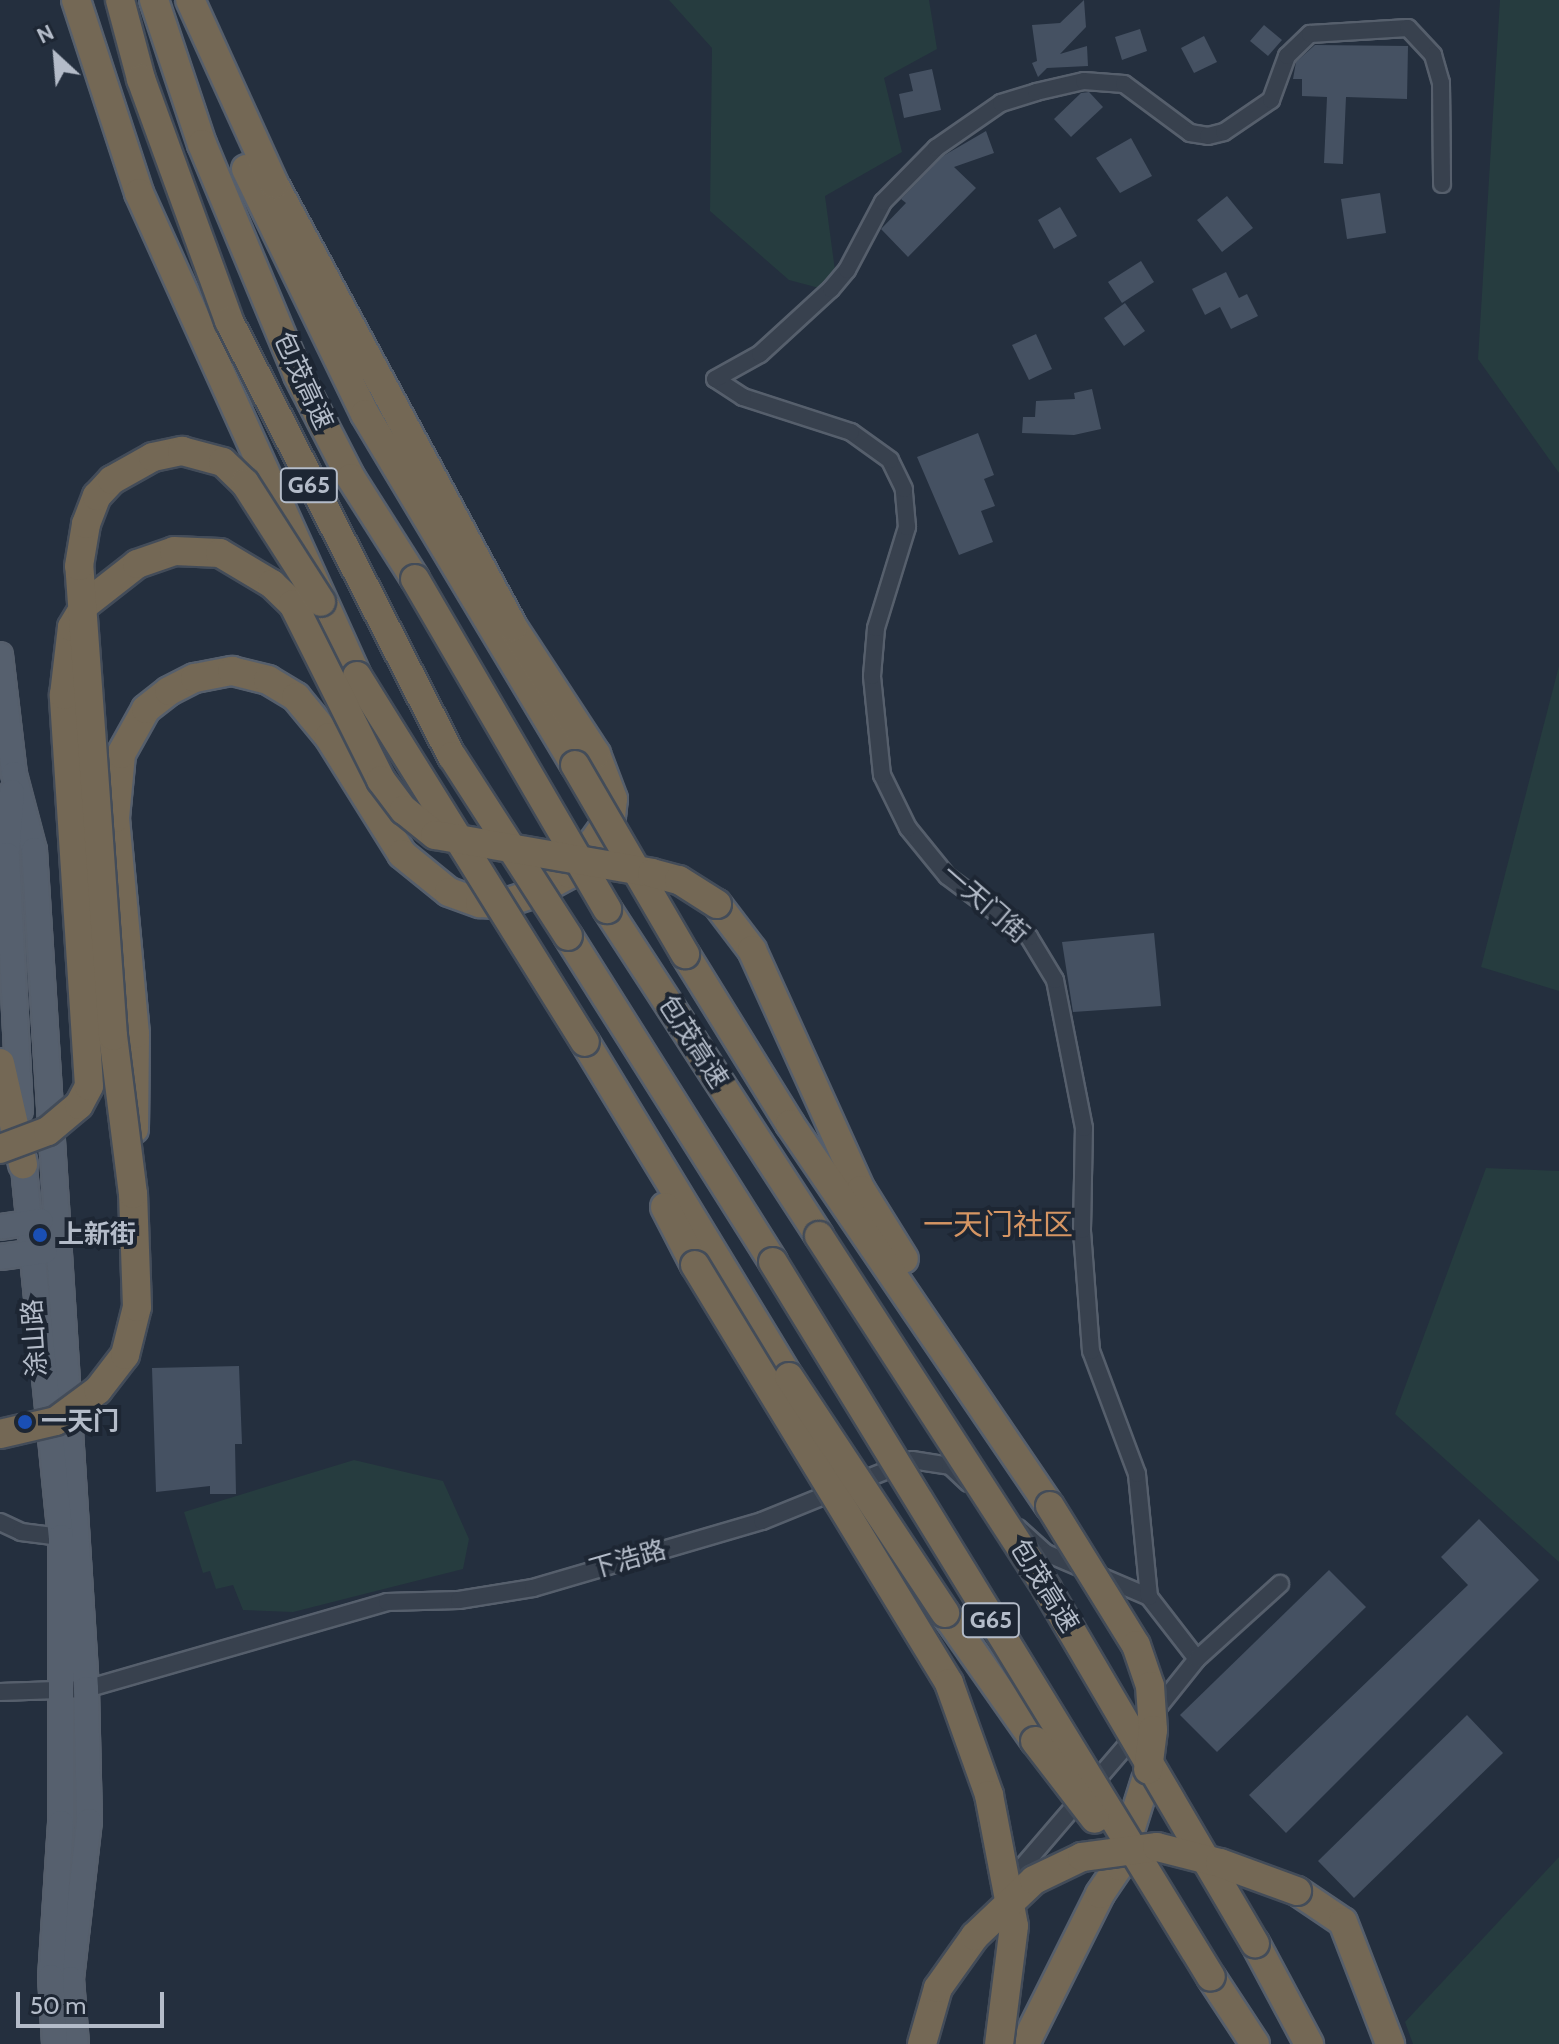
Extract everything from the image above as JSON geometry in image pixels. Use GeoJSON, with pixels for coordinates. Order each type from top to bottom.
{"type":"FeatureCollection","features":[{"type":"Feature","properties":{"kind":"highway"},"geometry":{"type":"LineString","coordinates":[[76,0],[139,193],[357,676],[589,1048],[704,1259],[924,1638],[953,1694],[989,1795],[1014,1926],[999,2044]]}},
{"type":"Feature","properties":{"kind":"highway","name":"包茂高速"},"geometry":{"type":"LineString","coordinates":[[120,0],[141,79],[229,321],[452,756],[773,1262],[1181,1931],[1255,2044]]}},
{"type":"Feature","properties":{"kind":"highway","name":"包茂高速"},"geometry":{"type":"LineString","coordinates":[[154,0],[202,144],[298,375],[351,478],[415,579],[607,909],[1047,1589],[1255,1943],[1309,2044]]}},
{"type":"Feature","properties":{"kind":"highway"},"geometry":{"type":"LineString","coordinates":[[182,0],[238,152],[305,299],[365,414],[685,954],[976,1373],[1016,1454],[1136,1645],[1150,1686],[1153,1730],[1137,1819],[1119,1866],[1100,1894],[1025,2044]]}},
{"type":"Feature","properties":{"kind":"highway"},"geometry":{"type":"LineString","coordinates":[[0,1434],[56,1421],[78,1407],[125,1355],[137,1307],[133,1194],[135,1034],[115,818],[121,754],[146,709],[195,678],[232,671],[268,680],[296,697],[329,737],[402,854],[449,892],[502,904],[570,874],[611,817],[613,799],[596,754],[513,627],[274,184],[190,0]]}},
{"type":"Feature","properties":{"kind":"highway"},"geometry":{"type":"LineString","coordinates":[[133,1194],[113,1036],[79,566],[86,524],[97,496],[112,480],[153,457],[182,451],[223,462],[245,483],[321,602]]}},
{"type":"Feature","properties":{"kind":"highway"},"geometry":{"type":"LineString","coordinates":[[0,1063],[11,1156],[79,1105],[89,1086],[64,695],[72,627],[86,604],[137,564],[174,551],[220,553],[272,584],[293,604],[381,780],[404,810],[435,835],[652,873],[679,880],[717,904],[752,950],[854,1199]]}},
{"type":"Feature","properties":{"kind":"highway"},"geometry":{"type":"LineString","coordinates":[[704,1259],[1035,1741],[1181,1931]]}},
{"type":"Feature","properties":{"kind":"highway"},"geometry":{"type":"LineString","coordinates":[[922,2044],[938,1988],[975,1936],[1034,1880],[1082,1857],[1157,1847],[1220,1863],[1297,1891],[1343,1922],[1390,2044]]}},
{"type":"Feature","properties":{"kind":"main road","name":"涂山路"},"geometry":{"type":"LineString","coordinates":[[0,655],[14,774],[34,850],[57,1250],[75,1689],[51,1977],[55,2044]]}},
{"type":"Feature","properties":{"kind":"main road","name":"涂山路"},"geometry":{"type":"LineString","coordinates":[[14,774],[7,855],[11,1156],[28,1223],[89,1821],[71,1979],[76,2044]]}},
{"type":"Feature","properties":{"kind":"main road"},"geometry":{"type":"LineString","coordinates":[[0,1227],[55,1220]]}},
{"type":"Feature","properties":{"kind":"main road"},"geometry":{"type":"LineString","coordinates":[[0,1257],[57,1250]]}},
{"type":"Feature","properties":{"kind":"street","name":"一天门街"},"geometry":{"type":"LineString","coordinates":[[1149,1597],[1137,1474],[1091,1351],[1082,1230],[1084,1128],[1055,980],[1029,937],[937,864],[908,828],[882,775],[872,676],[876,628],[907,527],[904,489],[890,460],[851,432],[743,397],[715,379],[760,354],[831,289],[847,270],[883,202],[936,148],[1001,103],[1036,92],[1084,81],[1124,84],[1184,129],[1208,136],[1237,125],[1271,100],[1287,56],[1310,34],[1408,28],[1433,55],[1441,83],[1442,184]]}},
{"type":"Feature","properties":{"kind":"street","name":"下浩路"},"geometry":{"type":"LineString","coordinates":[[0,1692],[75,1689],[387,1602],[459,1600],[533,1588],[762,1521],[912,1460],[950,1466],[1046,1553],[1149,1597]]}},
{"type":"Feature","properties":{"kind":"street"},"geometry":{"type":"LineString","coordinates":[[0,1522],[21,1532],[61,1537]]}},
{"type":"Feature","properties":{"kind":"street"},"geometry":{"type":"LineString","coordinates":[[965,1931],[1066,1822],[1197,1659],[1280,1584]]}},
{"type":"Feature","properties":{"kind":"street"},"geometry":{"type":"LineString","coordinates":[[1149,1597],[1197,1659]]}},
{"type":"Feature","properties":{"kind":"green space"},"geometry":{"type":"Polygon","coordinates":[[[669,0],[929,0],[937,49],[884,78],[902,152],[825,196],[838,293],[789,280],[710,211],[712,48],[669,0]]]}},
{"type":"Feature","properties":{"kind":"green space"},"geometry":{"type":"Polygon","coordinates":[[[1500,0],[1559,0],[1559,473],[1478,359],[1500,0]]]}},
{"type":"Feature","properties":{"kind":"green space"},"geometry":{"type":"Polygon","coordinates":[[[1559,666],[1559,991],[1481,967],[1559,666]]]}},
{"type":"Feature","properties":{"kind":"green space"},"geometry":{"type":"Polygon","coordinates":[[[1486,1168],[1559,1171],[1559,1562],[1395,1414],[1486,1168]]]}},
{"type":"Feature","properties":{"kind":"green space"},"geometry":{"type":"Polygon","coordinates":[[[354,1460],[443,1481],[469,1539],[463,1569],[293,1612],[243,1610],[233,1585],[216,1589],[210,1571],[203,1573],[184,1512],[354,1460]]]}},
{"type":"Feature","properties":{"kind":"green space"},"geometry":{"type":"Polygon","coordinates":[[[1559,1857],[1559,2044],[1413,2044],[1405,2022],[1559,1857]]]}},
{"type":"Feature","properties":{"kind":"building"},"geometry":{"type":"Polygon","coordinates":[[[1084,0],[1086,27],[1060,54],[1087,46],[1088,66],[1047,68],[1038,77],[1032,63],[1037,61],[1032,25],[1060,23],[1084,0]]]}},
{"type":"Feature","properties":{"kind":"building"},"geometry":{"type":"Polygon","coordinates":[[[1264,25],[1282,40],[1268,56],[1250,41],[1264,25]]]}},
{"type":"Feature","properties":{"kind":"building"},"geometry":{"type":"Polygon","coordinates":[[[1140,29],[1147,51],[1122,60],[1115,37],[1140,29]]]}},
{"type":"Feature","properties":{"kind":"building"},"geometry":{"type":"Polygon","coordinates":[[[1204,36],[1217,62],[1194,73],[1181,48],[1204,36]]]}},
{"type":"Feature","properties":{"kind":"building"},"geometry":{"type":"Polygon","coordinates":[[[1315,45],[1408,46],[1407,99],[1346,97],[1343,164],[1324,163],[1327,97],[1302,96],[1302,79],[1293,79],[1296,62],[1315,45]]]}},
{"type":"Feature","properties":{"kind":"building"},"geometry":{"type":"Polygon","coordinates":[[[932,69],[941,110],[904,118],[899,94],[913,91],[909,74],[932,69]]]}},
{"type":"Feature","properties":{"kind":"building"},"geometry":{"type":"Polygon","coordinates":[[[1089,92],[1103,107],[1071,137],[1054,119],[1081,93],[1089,92]]]}},
{"type":"Feature","properties":{"kind":"building"},"geometry":{"type":"Polygon","coordinates":[[[986,131],[994,153],[954,167],[976,188],[908,257],[881,229],[906,203],[901,199],[943,156],[986,131]]]}},
{"type":"Feature","properties":{"kind":"building"},"geometry":{"type":"Polygon","coordinates":[[[1131,138],[1152,176],[1120,193],[1096,158],[1131,138]]]}},
{"type":"Feature","properties":{"kind":"building"},"geometry":{"type":"Polygon","coordinates":[[[1380,193],[1386,233],[1347,239],[1341,199],[1380,193]]]}},
{"type":"Feature","properties":{"kind":"building"},"geometry":{"type":"Polygon","coordinates":[[[1227,196],[1253,228],[1222,252],[1197,220],[1227,196]]]}},
{"type":"Feature","properties":{"kind":"building"},"geometry":{"type":"Polygon","coordinates":[[[1060,207],[1077,236],[1054,249],[1038,220],[1060,207]]]}},
{"type":"Feature","properties":{"kind":"building"},"geometry":{"type":"Polygon","coordinates":[[[1141,261],[1154,282],[1122,303],[1108,282],[1141,261]]]}},
{"type":"Feature","properties":{"kind":"building"},"geometry":{"type":"Polygon","coordinates":[[[1226,272],[1239,298],[1247,294],[1258,316],[1231,329],[1220,307],[1205,315],[1192,289],[1226,272]]]}},
{"type":"Feature","properties":{"kind":"building"},"geometry":{"type":"Polygon","coordinates":[[[1125,303],[1145,331],[1124,346],[1104,318],[1125,303]]]}},
{"type":"Feature","properties":{"kind":"building"},"geometry":{"type":"Polygon","coordinates":[[[1036,334],[1052,369],[1029,380],[1012,345],[1036,334]]]}},
{"type":"Feature","properties":{"kind":"building"},"geometry":{"type":"Polygon","coordinates":[[[1092,389],[1101,429],[1074,435],[1022,433],[1023,417],[1035,417],[1036,401],[1075,399],[1074,393],[1092,389]]]}},
{"type":"Feature","properties":{"kind":"building"},"geometry":{"type":"Polygon","coordinates":[[[978,433],[994,475],[984,479],[995,506],[981,511],[993,542],[959,555],[917,457],[978,433]]]}},
{"type":"Feature","properties":{"kind":"building"},"geometry":{"type":"Polygon","coordinates":[[[1154,933],[1161,1006],[1073,1012],[1062,942],[1154,933]]]}},
{"type":"Feature","properties":{"kind":"building"},"geometry":{"type":"Polygon","coordinates":[[[239,1366],[242,1444],[235,1444],[236,1494],[210,1494],[210,1486],[156,1492],[152,1368],[239,1366]]]}},
{"type":"Feature","properties":{"kind":"building"},"geometry":{"type":"Polygon","coordinates":[[[1479,1519],[1539,1580],[1286,1833],[1249,1795],[1468,1585],[1441,1557],[1479,1519]]]}},
{"type":"Feature","properties":{"kind":"building"},"geometry":{"type":"Polygon","coordinates":[[[1329,1570],[1366,1607],[1217,1752],[1180,1715],[1329,1570]]]}},
{"type":"Feature","properties":{"kind":"building"},"geometry":{"type":"Polygon","coordinates":[[[1467,1715],[1503,1753],[1354,1898],[1318,1861],[1467,1715]]]}},
{"type":"Feature","properties":{"kind":"place","name":"上新街"},"geometry":{"type":"Point","coordinates":[40,1235]}},
{"type":"Feature","properties":{"kind":"place","name":"一天门"},"geometry":{"type":"Point","coordinates":[25,1422]}},
{"type":"Feature","properties":{"kind":"district","name":"一天门社区"},"geometry":{"type":"Point","coordinates":[998,1225]}}]}
